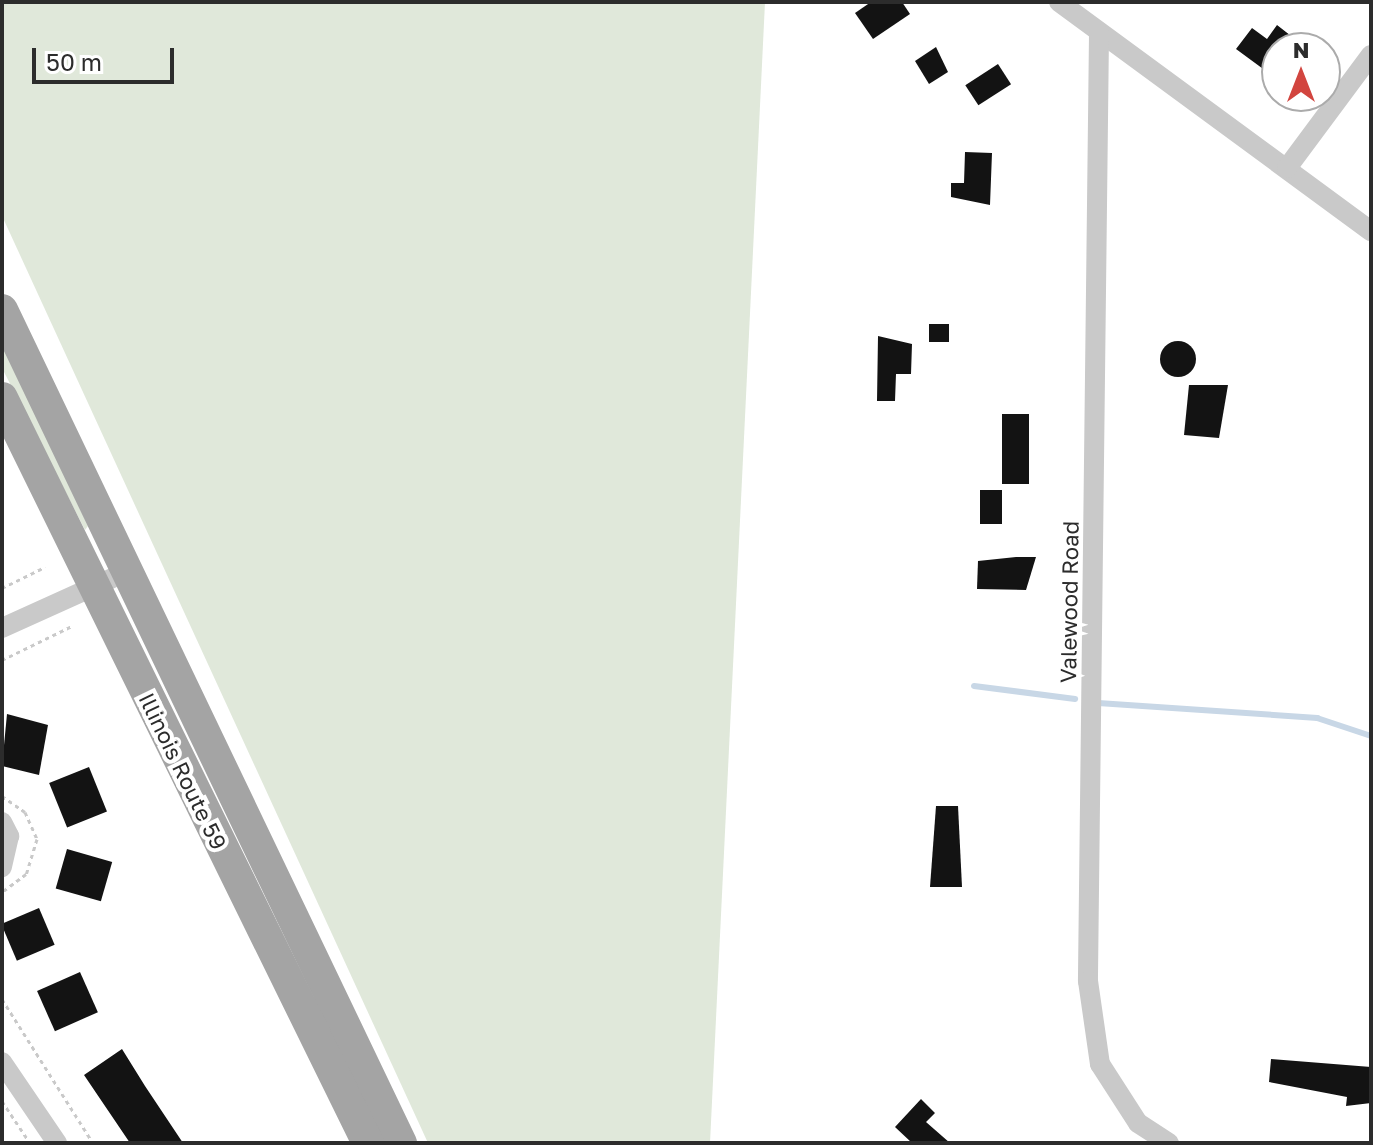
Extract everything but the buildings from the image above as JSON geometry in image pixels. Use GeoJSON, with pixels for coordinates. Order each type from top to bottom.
{"type":"FeatureCollection","features":[{"type":"Feature","properties":{"kind":"main road","name":"Illinois Route 59"},"geometry":{"type":"LineString","coordinates":[[2,310],[401,1143]]}},
{"type":"Feature","properties":{"kind":"main road","name":"Illinois Route 59"},"geometry":{"type":"LineString","coordinates":[[2,398],[368,1143]]}},
{"type":"Feature","properties":{"kind":"street"},"geometry":{"type":"LineString","coordinates":[[1059,2],[1371,231]]}},
{"type":"Feature","properties":{"kind":"street","name":"Valewood Road"},"geometry":{"type":"LineString","coordinates":[[1099,34],[1088,981],[1100,1064],[1138,1123],[1169,1143]]}},
{"type":"Feature","properties":{"kind":"street"},"geometry":{"type":"LineString","coordinates":[[1287,168],[1371,55]]}},
{"type":"Feature","properties":{"kind":"street"},"geometry":{"type":"LineString","coordinates":[[2,628],[128,571]]}},
{"type":"Feature","properties":{"kind":"street"},"geometry":{"type":"LineString","coordinates":[[2,822],[9,836],[2,867]]}},
{"type":"Feature","properties":{"kind":"street"},"geometry":{"type":"LineString","coordinates":[[2,1062],[57,1143]]}},
{"type":"Feature","properties":{"kind":"path"},"geometry":{"type":"LineString","coordinates":[[2,588],[45,567]]}},
{"type":"Feature","properties":{"kind":"path"},"geometry":{"type":"LineString","coordinates":[[2,660],[72,626]]}},
{"type":"Feature","properties":{"kind":"path"},"geometry":{"type":"LineString","coordinates":[[2,999],[93,1143]]}},
{"type":"Feature","properties":{"kind":"path"},"geometry":{"type":"LineString","coordinates":[[2,1101],[30,1143]]}},
{"type":"Feature","properties":{"kind":"shaded area"},"geometry":{"type":"Polygon","coordinates":[[[2,2],[765,2],[710,1143],[428,1143],[3,218],[2,2]]]}},
{"type":"Feature","properties":{"kind":"shaded area"},"geometry":{"type":"Polygon","coordinates":[[[2,342],[88,526],[85,530],[2,368],[2,342]]]}},
{"type":"Feature","properties":{"kind":"waterway"},"geometry":{"type":"LineString","coordinates":[[974,686],[1075,699]]}},
{"type":"Feature","properties":{"kind":"waterway"},"geometry":{"type":"LineString","coordinates":[[1098,703],[1317,718],[1371,736]]}}]}
